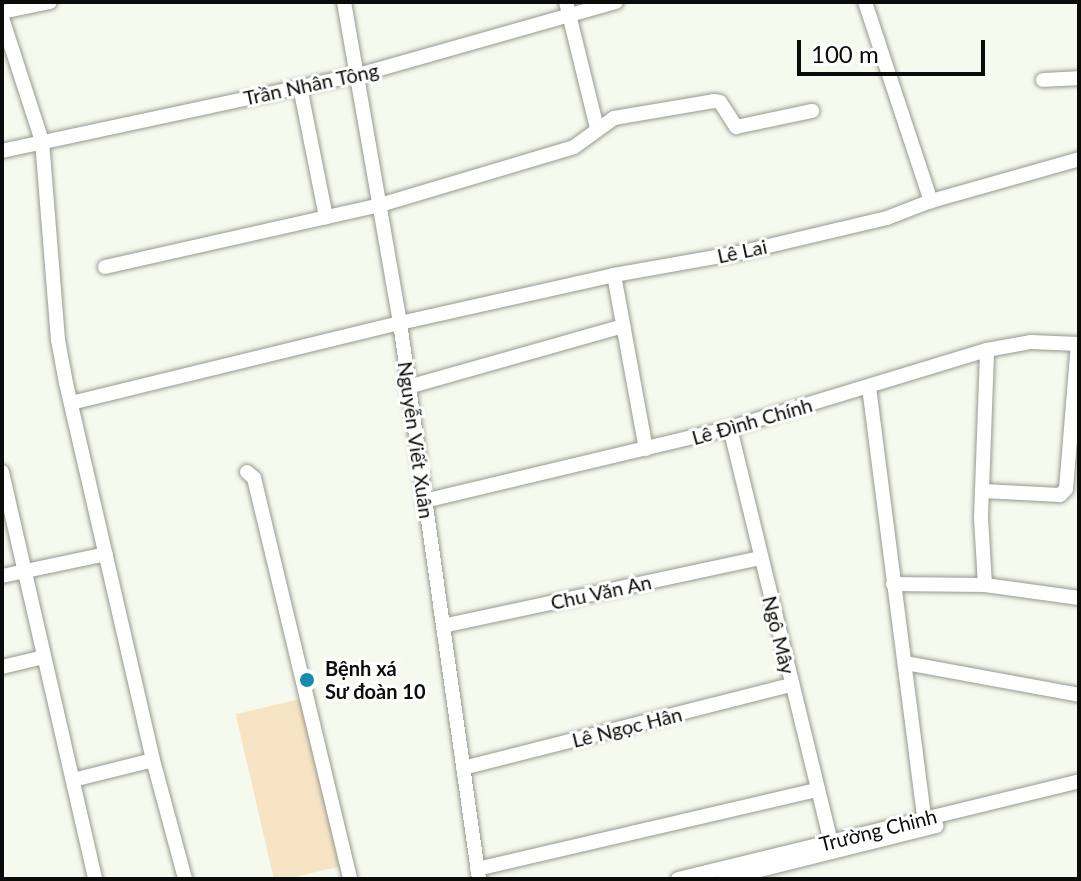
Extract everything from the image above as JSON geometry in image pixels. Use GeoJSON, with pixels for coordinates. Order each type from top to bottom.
{"type":"FeatureCollection","features":[{"type":"Feature","properties":{"kind":"street"},"geometry":{"type":"LineString","coordinates":[[2,12],[50,2]]}},
{"type":"Feature","properties":{"kind":"street","name":"Nguyễn Viết Xuân"},"geometry":{"type":"LineString","coordinates":[[344,2],[400,323],[478,874]]}},
{"type":"Feature","properties":{"kind":"street","name":"Trần Nhân Tông"},"geometry":{"type":"LineString","coordinates":[[2,151],[358,75],[568,9],[616,2]]}},
{"type":"Feature","properties":{"kind":"street"},"geometry":{"type":"LineString","coordinates":[[865,2],[931,201]]}},
{"type":"Feature","properties":{"kind":"street"},"geometry":{"type":"LineString","coordinates":[[568,9],[597,128]]}},
{"type":"Feature","properties":{"kind":"street"},"geometry":{"type":"LineString","coordinates":[[2,18],[42,141],[58,340],[153,760],[185,879]]}},
{"type":"Feature","properties":{"kind":"street"},"geometry":{"type":"LineString","coordinates":[[1043,80],[1079,78]]}},
{"type":"Feature","properties":{"kind":"street"},"geometry":{"type":"LineString","coordinates":[[300,87],[326,217]]}},
{"type":"Feature","properties":{"kind":"street"},"geometry":{"type":"LineString","coordinates":[[105,267],[380,205],[574,147],[614,118],[714,101],[720,102],[736,127],[812,111]]}},
{"type":"Feature","properties":{"kind":"street","name":"Lê Lai"},"geometry":{"type":"LineString","coordinates":[[71,403],[400,323],[614,275],[743,252],[887,218],[931,201],[1079,159]]}},
{"type":"Feature","properties":{"kind":"street"},"geometry":{"type":"LineString","coordinates":[[614,275],[646,449]]}},
{"type":"Feature","properties":{"kind":"street"},"geometry":{"type":"LineString","coordinates":[[408,387],[624,326]]}},
{"type":"Feature","properties":{"kind":"street","name":"Lê Đình Chính"},"geometry":{"type":"LineString","coordinates":[[424,501],[730,428],[987,350],[1031,342],[1079,344]]}},
{"type":"Feature","properties":{"kind":"street"},"geometry":{"type":"LineString","coordinates":[[983,491],[1060,495],[1066,489],[1079,344]]}},
{"type":"Feature","properties":{"kind":"street"},"geometry":{"type":"LineString","coordinates":[[985,585],[983,491],[987,350]]}},
{"type":"Feature","properties":{"kind":"street"},"geometry":{"type":"LineString","coordinates":[[869,387],[924,819]]}},
{"type":"Feature","properties":{"kind":"street","name":"Ngô Mây"},"geometry":{"type":"LineString","coordinates":[[730,428],[831,841]]}},
{"type":"Feature","properties":{"kind":"street"},"geometry":{"type":"LineString","coordinates":[[247,472],[254,478],[350,879]]}},
{"type":"Feature","properties":{"kind":"street"},"geometry":{"type":"LineString","coordinates":[[3,481],[95,879]]}},
{"type":"Feature","properties":{"kind":"street"},"geometry":{"type":"LineString","coordinates":[[2,576],[106,554]]}},
{"type":"Feature","properties":{"kind":"street","name":"Chu Văn An"},"geometry":{"type":"LineString","coordinates":[[443,626],[760,558]]}},
{"type":"Feature","properties":{"kind":"street"},"geometry":{"type":"LineString","coordinates":[[893,584],[985,585],[1079,598]]}},
{"type":"Feature","properties":{"kind":"street"},"geometry":{"type":"LineString","coordinates":[[2,667],[44,657]]}},
{"type":"Feature","properties":{"kind":"street"},"geometry":{"type":"LineString","coordinates":[[905,663],[1079,695]]}},
{"type":"Feature","properties":{"kind":"street","name":"Lê Ngọc Hân"},"geometry":{"type":"LineString","coordinates":[[463,768],[791,685]]}},
{"type":"Feature","properties":{"kind":"street"},"geometry":{"type":"LineString","coordinates":[[73,780],[153,760]]}},
{"type":"Feature","properties":{"kind":"street","name":"Trường Chinh"},"geometry":{"type":"LineString","coordinates":[[678,879],[1079,781]]}},
{"type":"Feature","properties":{"kind":"street"},"geometry":{"type":"LineString","coordinates":[[478,874],[817,790]]}},
{"type":"Feature","properties":{"kind":"street","name":"Trường Chinh"},"geometry":{"type":"LineString","coordinates":[[724,879],[1079,790]]}},
{"type":"Feature","properties":{"kind":"shaded area"},"geometry":{"type":"Polygon","coordinates":[[[301,699],[340,867],[274,879],[236,714],[301,699]]]}},
{"type":"Feature","properties":{"kind":"place","name":"Bệnh xá Sư đoàn 10"},"geometry":{"type":"Point","coordinates":[307,680]}}]}
